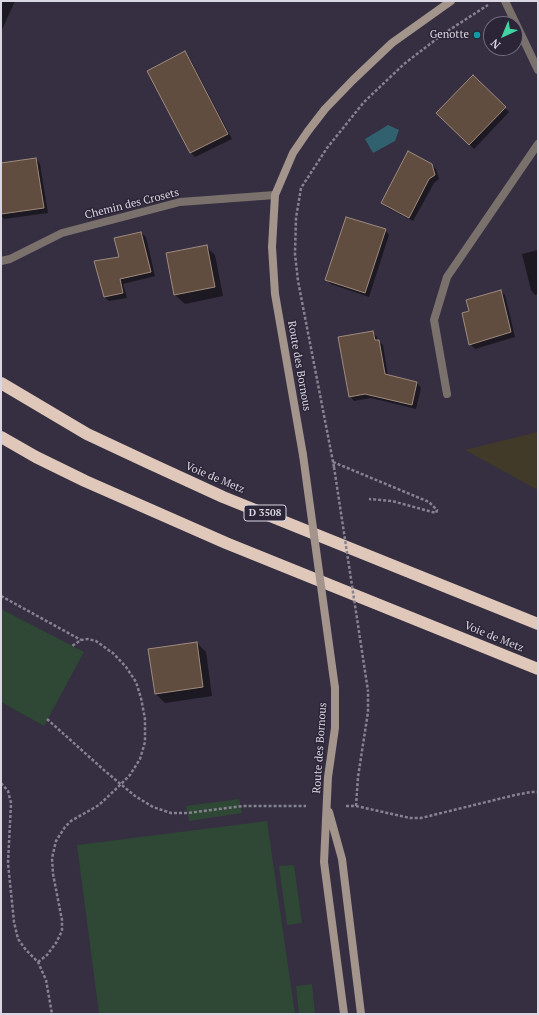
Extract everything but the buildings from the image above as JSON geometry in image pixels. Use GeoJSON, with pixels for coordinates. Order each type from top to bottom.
{"type":"FeatureCollection","features":[{"type":"Feature","properties":{"kind":"highway","name":"Voie de Metz"},"geometry":{"type":"LineString","coordinates":[[1,383],[87,434],[203,488],[538,624]]}},
{"type":"Feature","properties":{"kind":"highway","name":"Voie de Metz"},"geometry":{"type":"LineString","coordinates":[[1,437],[36,457],[85,481],[226,543],[538,669]]}},
{"type":"Feature","properties":{"kind":"street","name":"Route des Bornous"},"geometry":{"type":"LineString","coordinates":[[344,1014],[324,862],[328,777],[335,728],[335,688],[303,455],[275,294],[272,247],[275,195],[293,153],[325,109],[392,43],[451,1]]}},
{"type":"Feature","properties":{"kind":"street"},"geometry":{"type":"LineString","coordinates":[[505,1],[538,70]]}},
{"type":"Feature","properties":{"kind":"street"},"geometry":{"type":"LineString","coordinates":[[447,394],[434,320],[447,277],[538,144]]}},
{"type":"Feature","properties":{"kind":"street","name":"Chemin des Crosets"},"geometry":{"type":"LineString","coordinates":[[1,261],[62,233],[180,202],[275,195]]}},
{"type":"Feature","properties":{"kind":"street","name":"Route des Bornous"},"geometry":{"type":"LineString","coordinates":[[327,805],[342,859],[361,1014]]}},
{"type":"Feature","properties":{"kind":"path"},"geometry":{"type":"LineString","coordinates":[[356,806],[358,777],[368,712],[368,691],[334,467],[298,281],[295,254],[296,218],[301,188],[327,148],[364,102],[404,64],[443,34],[494,1]]}},
{"type":"Feature","properties":{"kind":"path"},"geometry":{"type":"LineString","coordinates":[[333,462],[429,502],[437,510],[436,513],[392,502],[369,499]]}},
{"type":"Feature","properties":{"kind":"path"},"geometry":{"type":"LineString","coordinates":[[1,596],[81,640]]}},
{"type":"Feature","properties":{"kind":"path"},"geometry":{"type":"LineString","coordinates":[[38,962],[47,955],[56,943],[62,931],[62,920],[53,874],[52,858],[56,842],[65,827],[72,821],[99,805],[130,775],[140,759],[145,742],[145,719],[141,698],[136,682],[126,667],[118,658],[96,641],[88,639],[81,640],[72,646]]}},
{"type":"Feature","properties":{"kind":"path"},"geometry":{"type":"LineString","coordinates":[[47,719],[121,785],[153,807],[171,813],[188,813],[243,806],[306,806]]}},
{"type":"Feature","properties":{"kind":"path"},"geometry":{"type":"LineString","coordinates":[[1,783],[8,791],[11,803],[8,862],[14,922],[18,939],[38,962],[46,980],[52,1014]]}},
{"type":"Feature","properties":{"kind":"path"},"geometry":{"type":"LineString","coordinates":[[327,805],[356,806],[410,818],[421,818],[515,795],[538,792]]}},
{"type":"Feature","properties":{"kind":"shaded area"},"geometry":{"type":"Polygon","coordinates":[[[538,432],[538,490],[465,450],[538,432]]]}},
{"type":"Feature","properties":{"kind":"green space"},"geometry":{"type":"Polygon","coordinates":[[[1,609],[84,652],[44,726],[1,702],[1,609]]]}},
{"type":"Feature","properties":{"kind":"green space"},"geometry":{"type":"Polygon","coordinates":[[[239,799],[242,813],[189,821],[186,806],[239,799]]]}},
{"type":"Feature","properties":{"kind":"green space"},"geometry":{"type":"Polygon","coordinates":[[[267,821],[295,1014],[99,1014],[77,845],[267,821]]]}},
{"type":"Feature","properties":{"kind":"green space"},"geometry":{"type":"Polygon","coordinates":[[[294,865],[302,923],[287,925],[279,866],[294,865]]]}},
{"type":"Feature","properties":{"kind":"green space"},"geometry":{"type":"Polygon","coordinates":[[[312,984],[315,1014],[299,1014],[296,986],[312,984]]]}},
{"type":"Feature","properties":{"kind":"water"},"geometry":{"type":"Polygon","coordinates":[[[388,125],[399,130],[395,141],[373,153],[365,139],[388,125]]]}},
{"type":"Feature","properties":{"kind":"place","name":"Genotte"},"geometry":{"type":"Point","coordinates":[477,35]}}]}
